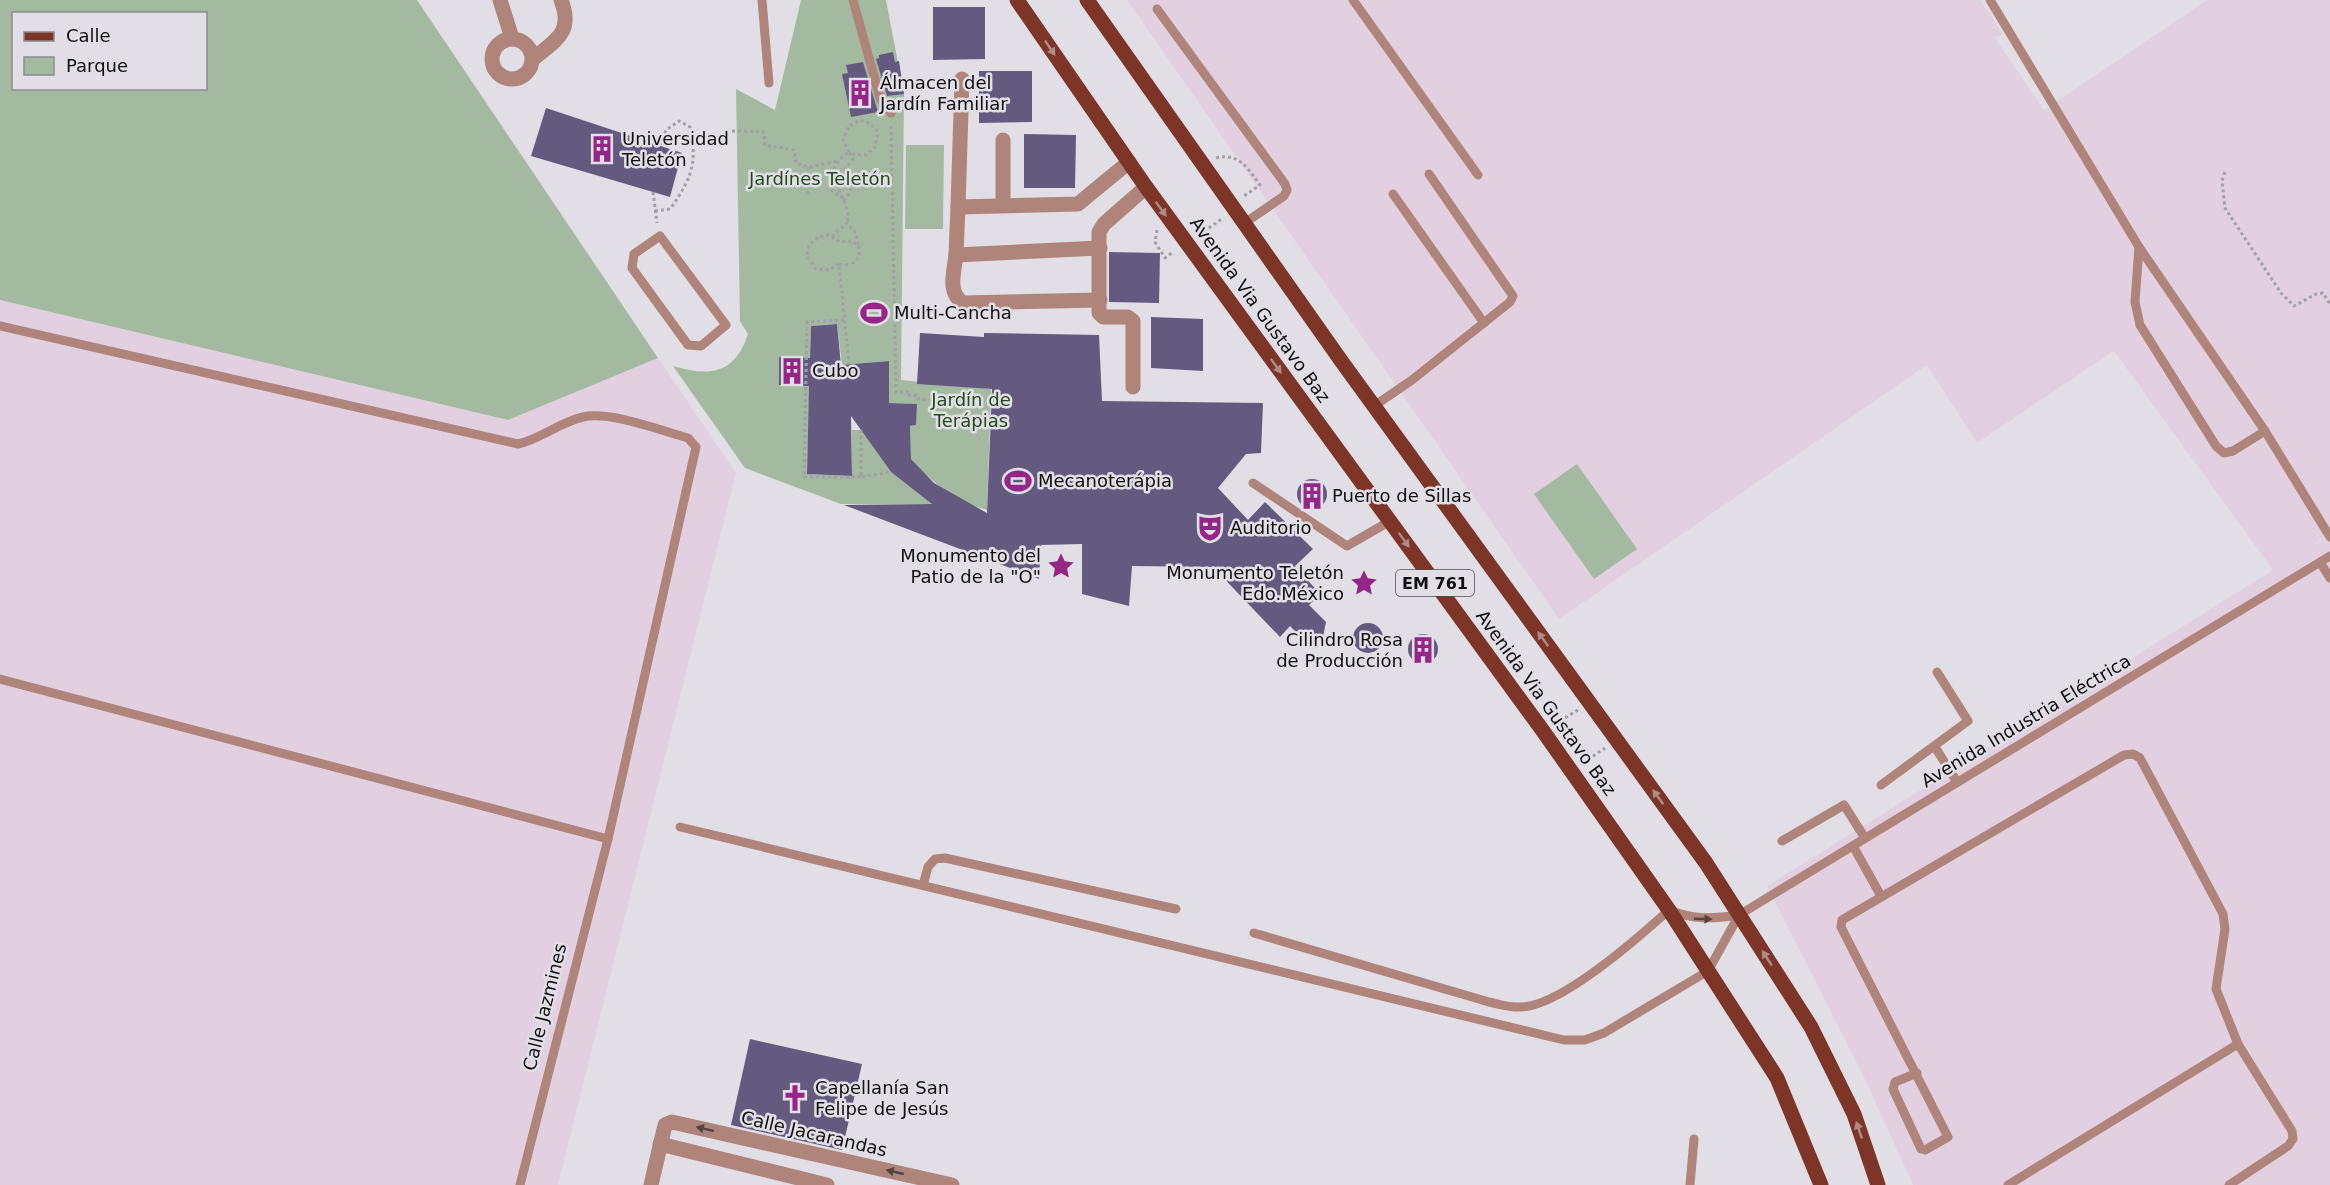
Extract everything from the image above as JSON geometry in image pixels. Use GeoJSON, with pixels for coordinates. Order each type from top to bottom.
{"type":"FeatureCollection","features":[{"type":"Feature","properties":{"kind":"main road","name":"Avenida Via Gustavo Baz"},"geometry":{"type":"LineString","coordinates":[[1017,0],[1128,162],[1543,731],[1669,910],[1778,1078],[1821,1185]]}},
{"type":"Feature","properties":{"kind":"main road","name":"Avenida Via Gustavo Baz"},"geometry":{"type":"LineString","coordinates":[[1087,0],[1243,224],[1706,863],[1811,1027],[1854,1114],[1878,1185]]}},
{"type":"Feature","properties":{"kind":"street"},"geometry":{"type":"LineString","coordinates":[[500,0],[512,38],[527,45],[533,59]]}},
{"type":"Feature","properties":{"kind":"street"},"geometry":{"type":"LineString","coordinates":[[512,38],[498,44],[493,51],[493,67],[498,73],[512,80],[526,74],[533,59],[562,34],[566,22],[561,0]]}},
{"type":"Feature","properties":{"kind":"street"},"geometry":{"type":"LineString","coordinates":[[962,79],[956,255],[952,290],[956,298],[963,303],[1100,300]]}},
{"type":"Feature","properties":{"kind":"street"},"geometry":{"type":"LineString","coordinates":[[1003,140],[1003,204]]}},
{"type":"Feature","properties":{"kind":"street"},"geometry":{"type":"LineString","coordinates":[[957,207],[1083,203],[1128,162]]}},
{"type":"Feature","properties":{"kind":"street"},"geometry":{"type":"LineString","coordinates":[[1133,387],[1133,321],[1128,316],[1100,316],[1101,227],[1146,187]]}},
{"type":"Feature","properties":{"kind":"street"},"geometry":{"type":"LineString","coordinates":[[956,255],[1100,248]]}},
{"type":"Feature","properties":{"kind":"street","name":"Calle Jacarandas"},"geometry":{"type":"LineString","coordinates":[[660,1144],[667,1123],[952,1185]]}},
{"type":"Feature","properties":{"kind":"street"},"geometry":{"type":"LineString","coordinates":[[651,1185],[660,1144],[827,1185]]}},
{"type":"Feature","properties":{"kind":"lane"},"geometry":{"type":"LineString","coordinates":[[762,0],[770,83]]}},
{"type":"Feature","properties":{"kind":"lane"},"geometry":{"type":"LineString","coordinates":[[853,0],[880,98],[891,112]]}},
{"type":"Feature","properties":{"kind":"lane"},"geometry":{"type":"LineString","coordinates":[[1353,0],[1478,174]]}},
{"type":"Feature","properties":{"kind":"lane"},"geometry":{"type":"LineString","coordinates":[[1990,0],[2139,247],[2265,431],[2330,537]]}},
{"type":"Feature","properties":{"kind":"lane"},"geometry":{"type":"LineString","coordinates":[[1157,9],[1285,184],[1287,190],[1284,196],[1243,224]]}},
{"type":"Feature","properties":{"kind":"lane"},"geometry":{"type":"LineString","coordinates":[[1374,406],[1484,323],[1510,302],[1513,296],[1429,174]]}},
{"type":"Feature","properties":{"kind":"lane"},"geometry":{"type":"LineString","coordinates":[[1393,194],[1484,323]]}},
{"type":"Feature","properties":{"kind":"lane"},"geometry":{"type":"LineString","coordinates":[[660,236],[726,325],[701,346],[688,345],[632,268],[634,254],[660,236]]}},
{"type":"Feature","properties":{"kind":"lane"},"geometry":{"type":"LineString","coordinates":[[2139,247],[2135,302],[2140,326],[2216,446],[2224,453],[2233,451],[2265,431]]}},
{"type":"Feature","properties":{"kind":"lane","name":"Calle Jazmines"},"geometry":{"type":"LineString","coordinates":[[0,326],[518,444],[537,439],[580,417],[599,415],[693,441],[696,447],[608,839],[520,1185]]}},
{"type":"Feature","properties":{"kind":"lane"},"geometry":{"type":"LineString","coordinates":[[1253,483],[1347,546],[1390,521]]}},
{"type":"Feature","properties":{"kind":"lane","name":"Avenida Industria Eléctrica"},"geometry":{"type":"LineString","coordinates":[[1669,910],[1691,918],[1711,920],[1739,915],[2330,556]]}},
{"type":"Feature","properties":{"kind":"lane"},"geometry":{"type":"LineString","coordinates":[[2320,562],[2330,578]]}},
{"type":"Feature","properties":{"kind":"lane"},"geometry":{"type":"LineString","coordinates":[[1881,785],[1968,721],[1937,672]]}},
{"type":"Feature","properties":{"kind":"lane"},"geometry":{"type":"LineString","coordinates":[[0,680],[608,839]]}},
{"type":"Feature","properties":{"kind":"lane"},"geometry":{"type":"LineString","coordinates":[[1935,747],[1957,782]]}},
{"type":"Feature","properties":{"kind":"lane"},"geometry":{"type":"LineString","coordinates":[[1917,1073],[1893,1085],[1921,1149],[1925,1150],[1948,1137],[1917,1073],[1841,927],[1842,921],[1847,915],[2124,755],[2133,754],[2140,759],[2223,914],[2225,929],[2216,989],[2238,1044],[2292,1131],[2293,1139],[2288,1146],[2229,1185]]}},
{"type":"Feature","properties":{"kind":"lane"},"geometry":{"type":"LineString","coordinates":[[1782,841],[1844,805],[1865,838]]}},
{"type":"Feature","properties":{"kind":"lane"},"geometry":{"type":"LineString","coordinates":[[680,827],[1564,1040],[1585,1040],[1604,1033],[1707,971]]}},
{"type":"Feature","properties":{"kind":"lane"},"geometry":{"type":"LineString","coordinates":[[1853,846],[1881,896]]}},
{"type":"Feature","properties":{"kind":"lane"},"geometry":{"type":"LineString","coordinates":[[923,885],[928,867],[935,859],[945,858],[1176,909]]}},
{"type":"Feature","properties":{"kind":"lane"},"geometry":{"type":"LineString","coordinates":[[1254,933],[1489,1002],[1521,1007],[1555,998],[1640,937],[1669,910]]}},
{"type":"Feature","properties":{"kind":"lane","name":"Avenida Industria Eléctrica"},"geometry":{"type":"LineString","coordinates":[[1707,971],[1739,915]]}},
{"type":"Feature","properties":{"kind":"lane"},"geometry":{"type":"LineString","coordinates":[[2008,1185],[2238,1044]]}},
{"type":"Feature","properties":{"kind":"lane"},"geometry":{"type":"LineString","coordinates":[[1690,1185],[1694,1139]]}},
{"type":"Feature","properties":{"kind":"path"},"geometry":{"type":"LineString","coordinates":[[891,112],[896,392],[910,392],[909,395],[918,396],[918,399],[951,401]]}},
{"type":"Feature","properties":{"kind":"path"},"geometry":{"type":"LineString","coordinates":[[732,131],[764,132],[765,145],[794,150],[795,163],[808,167],[839,161],[850,153],[866,155],[875,147],[879,136],[871,124],[860,120],[849,126],[843,140],[850,153],[853,159],[839,184],[838,195]]}},
{"type":"Feature","properties":{"kind":"path"},"geometry":{"type":"LineString","coordinates":[[655,211],[670,209],[693,170],[694,145],[690,127],[679,121],[666,130],[660,145]]}},
{"type":"Feature","properties":{"kind":"path"},"geometry":{"type":"LineString","coordinates":[[1200,163],[1226,155],[1242,161],[1260,185],[1242,197]]}},
{"type":"Feature","properties":{"kind":"path"},"geometry":{"type":"LineString","coordinates":[[832,236],[847,223],[848,213],[843,201],[831,190],[830,180],[839,161]]}},
{"type":"Feature","properties":{"kind":"path"},"geometry":{"type":"LineString","coordinates":[[808,167],[808,194]]}},
{"type":"Feature","properties":{"kind":"path"},"geometry":{"type":"LineString","coordinates":[[2225,172],[2222,181],[2225,208],[2281,293],[2295,306],[2316,294],[2323,293],[2330,304]]}},
{"type":"Feature","properties":{"kind":"path"},"geometry":{"type":"LineString","coordinates":[[839,184],[848,178],[853,181],[852,188],[843,201]]}},
{"type":"Feature","properties":{"kind":"path"},"geometry":{"type":"LineString","coordinates":[[653,192],[660,236]]}},
{"type":"Feature","properties":{"kind":"path"},"geometry":{"type":"LineString","coordinates":[[1191,240],[1227,216],[1223,210]]}},
{"type":"Feature","properties":{"kind":"path"},"geometry":{"type":"LineString","coordinates":[[847,223],[855,232],[859,248],[857,260],[854,263],[839,264],[822,271],[812,265],[807,256],[809,245],[813,240],[824,235],[832,236],[840,243],[853,241],[859,248]]}},
{"type":"Feature","properties":{"kind":"path"},"geometry":{"type":"LineString","coordinates":[[1155,242],[1165,258],[1174,252]]}},
{"type":"Feature","properties":{"kind":"path"},"geometry":{"type":"LineString","coordinates":[[839,264],[849,364]]}},
{"type":"Feature","properties":{"kind":"path"},"geometry":{"type":"LineString","coordinates":[[844,320],[807,322],[804,477],[861,477],[891,472]]}},
{"type":"Feature","properties":{"kind":"path"},"geometry":{"type":"LineString","coordinates":[[861,430],[861,477]]}},
{"type":"Feature","properties":{"kind":"path"},"geometry":{"type":"LineString","coordinates":[[1543,731],[1590,703]]}},
{"type":"Feature","properties":{"kind":"path"},"geometry":{"type":"LineString","coordinates":[[1571,771],[1616,740]]}},
{"type":"Feature","properties":{"kind":"shaded area"},"geometry":{"type":"Polygon","coordinates":[[[1127,0],[1980,0],[2003,34],[1995,38],[2044,110],[2207,0],[2330,0],[2330,533],[2304,550],[2330,535],[2330,1185],[1913,1185],[1863,1075],[1767,886],[2273,570],[2114,351],[1977,443],[1927,365],[1559,619],[1127,0]]]}},
{"type":"Feature","properties":{"kind":"shaded area"},"geometry":{"type":"Polygon","coordinates":[[[0,300],[508,420],[658,358],[736,473],[558,1185],[0,1185],[0,300]]]}},
{"type":"Feature","properties":{"kind":"green space"},"geometry":{"type":"Polygon","coordinates":[[[0,0],[417,0],[658,358],[508,420],[0,300],[0,0]]]}},
{"type":"Feature","properties":{"kind":"green space","name":"Jardínes Teletón"},"geometry":{"type":"Polygon","coordinates":[[[801,0],[886,0],[904,94],[901,380],[991,389],[987,510],[965,502],[945,490],[911,459],[910,426],[916,425],[916,404],[889,403],[889,361],[842,365],[837,324],[811,326],[807,474],[852,476],[852,430],[861,430],[891,472],[934,504],[841,504],[745,468],[673,366],[698,371],[720,369],[736,357],[748,334],[740,321],[736,89],[775,110],[801,0]]]}},
{"type":"Feature","properties":{"kind":"green space"},"geometry":{"type":"Polygon","coordinates":[[[906,145],[944,145],[943,229],[905,229],[906,145]]]}},
{"type":"Feature","properties":{"kind":"green space"},"geometry":{"type":"Polygon","coordinates":[[[1577,464],[1637,549],[1594,579],[1534,494],[1577,464]]]}},
{"type":"Feature","properties":{"kind":"building"},"geometry":{"type":"Polygon","coordinates":[[[933,7],[985,7],[985,59],[933,60],[933,7]]]}},
{"type":"Feature","properties":{"kind":"building","name":"Álmacen del Jardín Familiar"},"geometry":{"type":"Polygon","coordinates":[[[893,52],[895,62],[899,61],[904,94],[887,96],[876,59],[879,55],[893,52]]]}},
{"type":"Feature","properties":{"kind":"building","name":"Álmacen del Jardín Familiar"},"geometry":{"type":"Polygon","coordinates":[[[863,62],[878,112],[851,117],[842,74],[848,73],[846,65],[863,62]]]}},
{"type":"Feature","properties":{"kind":"building"},"geometry":{"type":"Polygon","coordinates":[[[979,71],[1032,71],[1032,122],[979,123],[979,71]]]}},
{"type":"Feature","properties":{"kind":"building","name":"Universidad Teletón"},"geometry":{"type":"Polygon","coordinates":[[[546,108],[682,153],[670,197],[531,156],[546,108]]]}},
{"type":"Feature","properties":{"kind":"building"},"geometry":{"type":"Polygon","coordinates":[[[1024,134],[1076,135],[1075,188],[1024,188],[1024,134]]]}},
{"type":"Feature","properties":{"kind":"building"},"geometry":{"type":"Polygon","coordinates":[[[1109,252],[1160,253],[1159,303],[1109,302],[1109,252]]]}},
{"type":"Feature","properties":{"kind":"building"},"geometry":{"type":"Polygon","coordinates":[[[1151,317],[1203,319],[1203,371],[1151,368],[1151,317]]]}},
{"type":"Feature","properties":{"kind":"building"},"geometry":{"type":"Polygon","coordinates":[[[837,324],[841,365],[889,361],[889,403],[917,404],[916,425],[910,426],[911,459],[934,483],[987,513],[992,389],[917,384],[920,333],[984,337],[984,333],[1099,335],[1102,401],[1263,403],[1261,453],[1246,454],[1218,488],[1248,520],[1265,502],[1313,549],[1295,566],[1320,594],[1309,605],[1326,622],[1323,637],[1315,642],[1305,641],[1290,626],[1280,637],[1213,567],[1132,566],[1129,606],[1082,594],[1082,544],[1041,545],[1039,579],[844,505],[932,504],[891,472],[851,416],[852,476],[807,474],[809,386],[779,385],[779,357],[810,358],[811,326],[837,324]]]}},
{"type":"Feature","properties":{"kind":"building","name":"Puerto de Sillas"},"geometry":{"type":"Polygon","coordinates":[[[1312,479],[1323,483],[1327,494],[1323,505],[1312,509],[1301,505],[1297,494],[1301,483],[1312,479]]]}},
{"type":"Feature","properties":{"kind":"building"},"geometry":{"type":"Polygon","coordinates":[[[1368,623],[1379,627],[1383,638],[1379,649],[1368,653],[1357,649],[1353,638],[1357,627],[1368,623]]]}},
{"type":"Feature","properties":{"kind":"building","name":"Cilindro Rosa de Producción"},"geometry":{"type":"Polygon","coordinates":[[[1423,634],[1434,638],[1438,649],[1434,660],[1423,664],[1412,660],[1408,649],[1412,638],[1423,634]]]}},
{"type":"Feature","properties":{"kind":"building","name":"Capellanía San Felipe de Jesús"},"geometry":{"type":"Polygon","coordinates":[[[750,1039],[862,1064],[842,1150],[731,1125],[750,1039]]]}},
{"type":"Feature","properties":{"kind":"place","name":"Álmacen del Jardín Familiar"},"geometry":{"type":"Point","coordinates":[860,93]}},
{"type":"Feature","properties":{"kind":"place","name":"Universidad Teletón"},"geometry":{"type":"Point","coordinates":[602,149]}},
{"type":"Feature","properties":{"kind":"place","name":"Multi-Cancha"},"geometry":{"type":"Point","coordinates":[874,313]}},
{"type":"Feature","properties":{"kind":"place","name":"Cubo"},"geometry":{"type":"Point","coordinates":[792,371]}},
{"type":"Feature","properties":{"kind":"place","name":"Mecanoterápia"},"geometry":{"type":"Point","coordinates":[1018,481]}},
{"type":"Feature","properties":{"kind":"place","name":"Puerto de Sillas"},"geometry":{"type":"Point","coordinates":[1312,496]}},
{"type":"Feature","properties":{"kind":"place","name":"Auditorio"},"geometry":{"type":"Point","coordinates":[1210,528]}},
{"type":"Feature","properties":{"kind":"place","name":"Monumento del Patio de la \"O\""},"geometry":{"type":"Point","coordinates":[1061,566]}},
{"type":"Feature","properties":{"kind":"place","name":"Monumento Teletón Edo.México"},"geometry":{"type":"Point","coordinates":[1364,583]}},
{"type":"Feature","properties":{"kind":"place","name":"Cilindro Rosa de Producción"},"geometry":{"type":"Point","coordinates":[1423,650]}},
{"type":"Feature","properties":{"kind":"place","name":"Capellanía San Felipe de Jesús"},"geometry":{"type":"Point","coordinates":[795,1098]}},
{"type":"Feature","properties":{"kind":"park label","name":"Jardín de Terápias"},"geometry":{"type":"Point","coordinates":[971,410]}}]}
